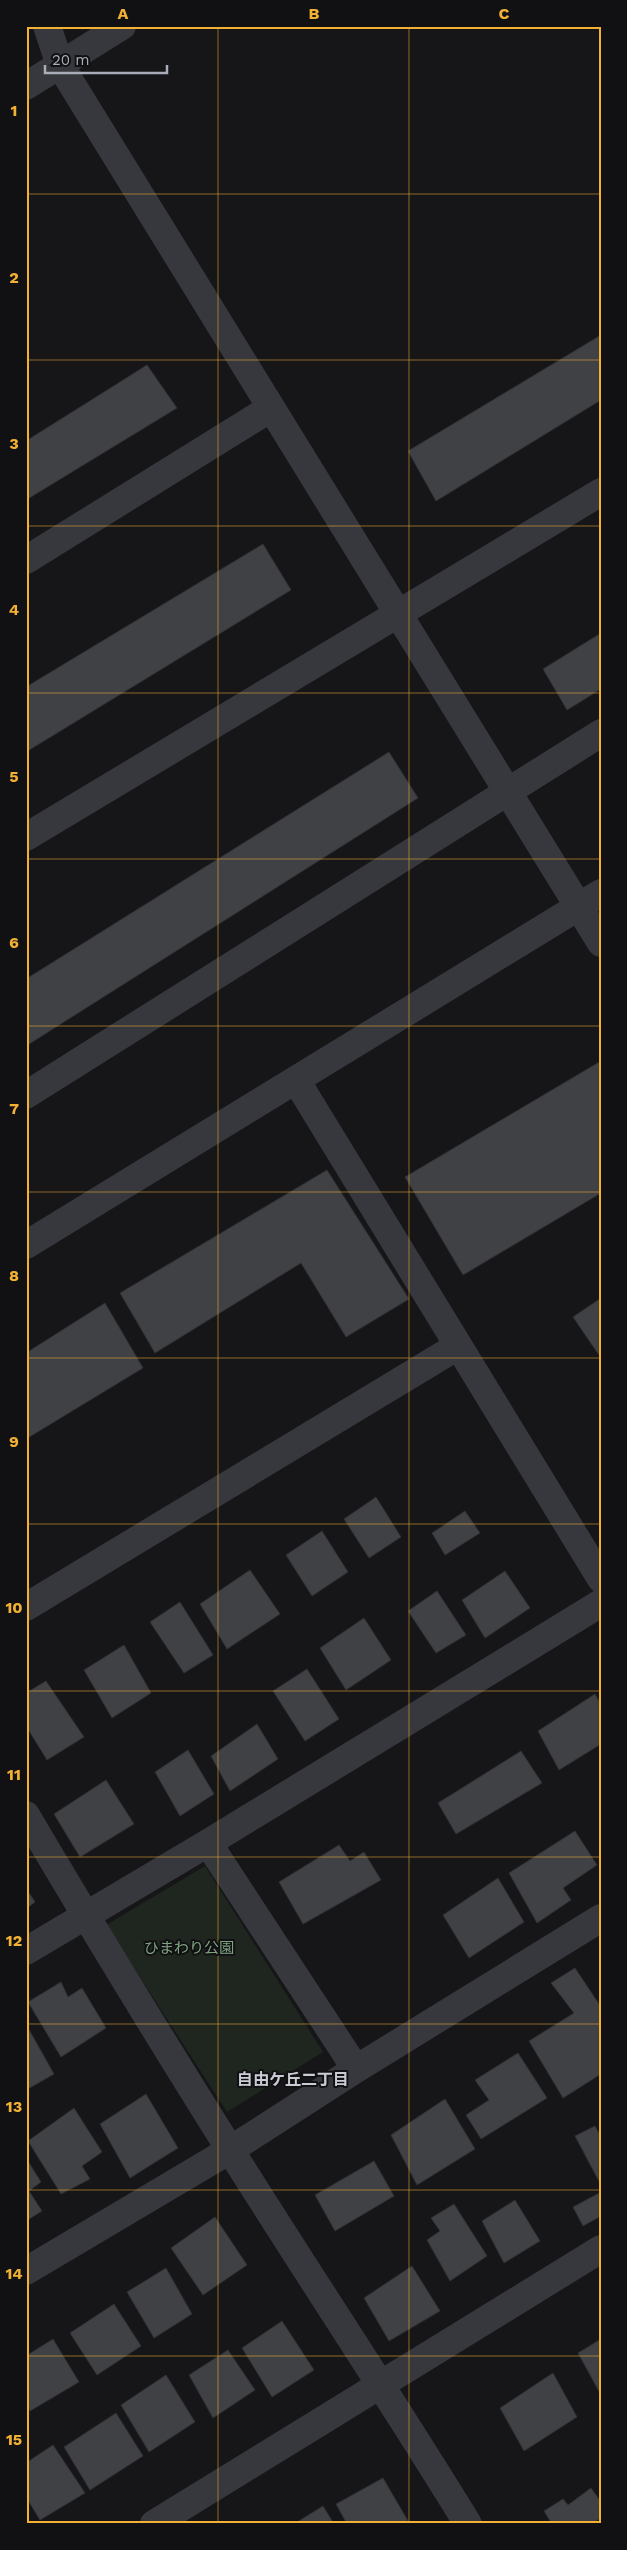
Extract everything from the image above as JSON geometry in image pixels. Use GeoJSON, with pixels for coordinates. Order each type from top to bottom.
{"type":"FeatureCollection","features":[{"type":"Feature","properties":{"kind":"street"},"geometry":{"type":"LineString","coordinates":[[47,26],[60,65],[507,791],[590,900],[601,943]]}},
{"type":"Feature","properties":{"kind":"street"},"geometry":{"type":"LineString","coordinates":[[26,86],[122,26]]}},
{"type":"Feature","properties":{"kind":"street"},"geometry":{"type":"LineString","coordinates":[[26,560],[271,408]]}},
{"type":"Feature","properties":{"kind":"street"},"geometry":{"type":"LineString","coordinates":[[26,837],[601,492]]}},
{"type":"Feature","properties":{"kind":"street"},"geometry":{"type":"LineString","coordinates":[[26,1095],[601,733]]}},
{"type":"Feature","properties":{"kind":"street"},"geometry":{"type":"LineString","coordinates":[[26,1244],[590,900]]}},
{"type":"Feature","properties":{"kind":"street"},"geometry":{"type":"LineString","coordinates":[[296,1080],[601,1579]]}},
{"type":"Feature","properties":{"kind":"street"},"geometry":{"type":"LineString","coordinates":[[26,1607],[458,1346]]}},
{"type":"Feature","properties":{"kind":"street"},"geometry":{"type":"LineString","coordinates":[[26,1951],[85,1914],[208,1843],[601,1603]]}},
{"type":"Feature","properties":{"kind":"street"},"geometry":{"type":"LineString","coordinates":[[26,1814],[230,2150],[381,2383],[468,2524]]}},
{"type":"Feature","properties":{"kind":"street"},"geometry":{"type":"LineString","coordinates":[[208,1843],[356,2069]]}},
{"type":"Feature","properties":{"kind":"street"},"geometry":{"type":"LineString","coordinates":[[26,2271],[230,2150],[356,2069],[601,1918]]}},
{"type":"Feature","properties":{"kind":"street"},"geometry":{"type":"LineString","coordinates":[[154,2524],[601,2249]]}},
{"type":"Feature","properties":{"kind":"green space","name":"ひまわり公園"},"geometry":{"type":"Polygon","coordinates":[[[205,1866],[323,2052],[227,2112],[106,1925],[205,1866]]]}},
{"type":"Feature","properties":{"kind":"building"},"geometry":{"type":"Polygon","coordinates":[[[601,335],[601,400],[436,501],[408,451],[601,335]]]}},
{"type":"Feature","properties":{"kind":"building"},"geometry":{"type":"Polygon","coordinates":[[[147,365],[177,408],[26,500],[26,441],[147,365]]]}},
{"type":"Feature","properties":{"kind":"building"},"geometry":{"type":"Polygon","coordinates":[[[263,544],[291,590],[26,752],[26,687],[263,544]]]}},
{"type":"Feature","properties":{"kind":"building"},"geometry":{"type":"Polygon","coordinates":[[[601,633],[601,689],[567,710],[543,669],[601,633]]]}},
{"type":"Feature","properties":{"kind":"building"},"geometry":{"type":"Polygon","coordinates":[[[389,752],[418,798],[26,1046],[26,979],[389,752]]]}},
{"type":"Feature","properties":{"kind":"building"},"geometry":{"type":"Polygon","coordinates":[[[601,1061],[601,1193],[463,1275],[405,1177],[601,1061]]]}},
{"type":"Feature","properties":{"kind":"building"},"geometry":{"type":"Polygon","coordinates":[[[327,1170],[409,1299],[346,1337],[301,1263],[155,1353],[120,1293],[327,1170]]]}},
{"type":"Feature","properties":{"kind":"building"},"geometry":{"type":"Polygon","coordinates":[[[601,1298],[601,1358],[573,1317],[601,1298]]]}},
{"type":"Feature","properties":{"kind":"building"},"geometry":{"type":"Polygon","coordinates":[[[105,1303],[143,1368],[26,1439],[26,1353],[105,1303]]]}},
{"type":"Feature","properties":{"kind":"building"},"geometry":{"type":"Polygon","coordinates":[[[376,1497],[401,1537],[369,1558],[344,1519],[376,1497]]]}},
{"type":"Feature","properties":{"kind":"building"},"geometry":{"type":"Polygon","coordinates":[[[465,1511],[480,1533],[445,1555],[432,1533],[465,1511]]]}},
{"type":"Feature","properties":{"kind":"building"},"geometry":{"type":"Polygon","coordinates":[[[322,1531],[348,1572],[312,1596],[286,1555],[322,1531]]]}},
{"type":"Feature","properties":{"kind":"building"},"geometry":{"type":"Polygon","coordinates":[[[250,1570],[280,1614],[227,1649],[200,1604],[250,1570]]]}},
{"type":"Feature","properties":{"kind":"building"},"geometry":{"type":"Polygon","coordinates":[[[505,1571],[530,1608],[485,1638],[462,1600],[505,1571]]]}},
{"type":"Feature","properties":{"kind":"building"},"geometry":{"type":"Polygon","coordinates":[[[437,1591],[466,1635],[436,1653],[408,1611],[437,1591]]]}},
{"type":"Feature","properties":{"kind":"building"},"geometry":{"type":"Polygon","coordinates":[[[180,1602],[213,1655],[184,1673],[150,1622],[180,1602]]]}},
{"type":"Feature","properties":{"kind":"building"},"geometry":{"type":"Polygon","coordinates":[[[364,1618],[391,1660],[346,1690],[320,1648],[364,1618]]]}},
{"type":"Feature","properties":{"kind":"building"},"geometry":{"type":"Polygon","coordinates":[[[124,1645],[151,1693],[112,1718],[84,1670],[124,1645]]]}},
{"type":"Feature","properties":{"kind":"building"},"geometry":{"type":"Polygon","coordinates":[[[307,1669],[339,1719],[305,1741],[273,1691],[307,1669]]]}},
{"type":"Feature","properties":{"kind":"building"},"geometry":{"type":"Polygon","coordinates":[[[46,1681],[84,1737],[47,1760],[26,1726],[26,1693],[46,1681]]]}},
{"type":"Feature","properties":{"kind":"building"},"geometry":{"type":"Polygon","coordinates":[[[595,1694],[601,1705],[601,1744],[559,1770],[538,1731],[595,1694]]]}},
{"type":"Feature","properties":{"kind":"building"},"geometry":{"type":"Polygon","coordinates":[[[257,1724],[278,1759],[230,1791],[211,1756],[257,1724]]]}},
{"type":"Feature","properties":{"kind":"building"},"geometry":{"type":"Polygon","coordinates":[[[188,1750],[214,1794],[180,1816],[155,1772],[188,1750]]]}},
{"type":"Feature","properties":{"kind":"building"},"geometry":{"type":"Polygon","coordinates":[[[521,1751],[542,1783],[456,1834],[438,1803],[521,1751]]]}},
{"type":"Feature","properties":{"kind":"building"},"geometry":{"type":"Polygon","coordinates":[[[106,1780],[134,1824],[80,1857],[54,1814],[106,1780]]]}},
{"type":"Feature","properties":{"kind":"building"},"geometry":{"type":"Polygon","coordinates":[[[575,1831],[597,1865],[563,1888],[571,1900],[537,1923],[509,1873],[575,1831]]]}},
{"type":"Feature","properties":{"kind":"building"},"geometry":{"type":"Polygon","coordinates":[[[339,1845],[350,1861],[364,1852],[381,1880],[303,1924],[279,1882],[339,1845]]]}},
{"type":"Feature","properties":{"kind":"building"},"geometry":{"type":"Polygon","coordinates":[[[498,1878],[524,1922],[469,1958],[443,1915],[498,1878]]]}},
{"type":"Feature","properties":{"kind":"building"},"geometry":{"type":"Polygon","coordinates":[[[26,1888],[35,1902],[26,1909],[26,1888]]]}},
{"type":"Feature","properties":{"kind":"building"},"geometry":{"type":"Polygon","coordinates":[[[575,1968],[601,2007],[601,2074],[563,2098],[529,2041],[574,2013],[551,1983],[575,1968]]]}},
{"type":"Feature","properties":{"kind":"building"},"geometry":{"type":"Polygon","coordinates":[[[61,1982],[68,1997],[82,1988],[106,2028],[61,2057],[28,2002],[61,1982]]]}},
{"type":"Feature","properties":{"kind":"building"},"geometry":{"type":"Polygon","coordinates":[[[26,2026],[54,2074],[26,2090],[26,2026]]]}},
{"type":"Feature","properties":{"kind":"building"},"geometry":{"type":"Polygon","coordinates":[[[518,2053],[547,2098],[481,2139],[466,2115],[489,2100],[475,2080],[518,2053]]]}},
{"type":"Feature","properties":{"kind":"building"},"geometry":{"type":"Polygon","coordinates":[[[146,2094],[178,2148],[130,2178],[100,2124],[146,2094]]]}},
{"type":"Feature","properties":{"kind":"building"},"geometry":{"type":"Polygon","coordinates":[[[445,2099],[475,2149],[417,2185],[391,2135],[445,2099]]]}},
{"type":"Feature","properties":{"kind":"building"},"geometry":{"type":"Polygon","coordinates":[[[74,2108],[102,2152],[82,2166],[90,2179],[61,2194],[28,2141],[74,2108]]]}},
{"type":"Feature","properties":{"kind":"building"},"geometry":{"type":"Polygon","coordinates":[[[595,2126],[601,2137],[601,2185],[575,2136],[595,2126]]]}},
{"type":"Feature","properties":{"kind":"building"},"geometry":{"type":"Polygon","coordinates":[[[26,2158],[41,2182],[29,2191],[42,2211],[26,2221],[26,2158]]]}},
{"type":"Feature","properties":{"kind":"building"},"geometry":{"type":"Polygon","coordinates":[[[374,2161],[394,2196],[335,2231],[315,2195],[374,2161]]]}},
{"type":"Feature","properties":{"kind":"building"},"geometry":{"type":"Polygon","coordinates":[[[601,2192],[601,2216],[583,2226],[573,2207],[601,2192]]]}},
{"type":"Feature","properties":{"kind":"building"},"geometry":{"type":"Polygon","coordinates":[[[515,2200],[540,2241],[504,2263],[482,2221],[515,2200]]]}},
{"type":"Feature","properties":{"kind":"building"},"geometry":{"type":"Polygon","coordinates":[[[454,2204],[487,2256],[450,2281],[427,2240],[440,2231],[431,2218],[454,2204]]]}},
{"type":"Feature","properties":{"kind":"building"},"geometry":{"type":"Polygon","coordinates":[[[215,2217],[247,2265],[203,2295],[171,2248],[215,2217]]]}},
{"type":"Feature","properties":{"kind":"building"},"geometry":{"type":"Polygon","coordinates":[[[412,2266],[440,2311],[389,2341],[364,2298],[412,2266]]]}},
{"type":"Feature","properties":{"kind":"building"},"geometry":{"type":"Polygon","coordinates":[[[166,2268],[192,2314],[154,2338],[127,2292],[166,2268]]]}},
{"type":"Feature","properties":{"kind":"building"},"geometry":{"type":"Polygon","coordinates":[[[114,2304],[141,2346],[97,2375],[70,2333],[114,2304]]]}},
{"type":"Feature","properties":{"kind":"building"},"geometry":{"type":"Polygon","coordinates":[[[282,2321],[314,2370],[272,2397],[242,2348],[282,2321]]]}},
{"type":"Feature","properties":{"kind":"building"},"geometry":{"type":"Polygon","coordinates":[[[53,2339],[79,2382],[30,2411],[26,2404],[26,2356],[53,2339]]]}},
{"type":"Feature","properties":{"kind":"building"},"geometry":{"type":"Polygon","coordinates":[[[601,2339],[601,2395],[578,2353],[601,2339]]]}},
{"type":"Feature","properties":{"kind":"building"},"geometry":{"type":"Polygon","coordinates":[[[228,2350],[255,2390],[213,2418],[189,2375],[228,2350]]]}},
{"type":"Feature","properties":{"kind":"building"},"geometry":{"type":"Polygon","coordinates":[[[553,2373],[577,2417],[524,2451],[500,2408],[553,2373]]]}},
{"type":"Feature","properties":{"kind":"building"},"geometry":{"type":"Polygon","coordinates":[[[166,2375],[195,2422],[149,2452],[121,2405],[166,2375]]]}},
{"type":"Feature","properties":{"kind":"building"},"geometry":{"type":"Polygon","coordinates":[[[116,2413],[143,2456],[90,2490],[64,2447],[116,2413]]]}},
{"type":"Feature","properties":{"kind":"building"},"geometry":{"type":"Polygon","coordinates":[[[53,2445],[85,2493],[40,2520],[26,2497],[26,2463],[53,2445]]]}},
{"type":"Feature","properties":{"kind":"building"},"geometry":{"type":"Polygon","coordinates":[[[383,2478],[408,2521],[403,2524],[347,2524],[336,2504],[383,2478]]]}},
{"type":"Feature","properties":{"kind":"building"},"geometry":{"type":"Polygon","coordinates":[[[591,2488],[601,2502],[601,2518],[592,2524],[552,2524],[544,2511],[563,2499],[568,2505],[591,2488]]]}},
{"type":"Feature","properties":{"kind":"building"},"geometry":{"type":"Polygon","coordinates":[[[323,2506],[334,2524],[294,2524],[323,2506]]]}},
{"type":"Feature","properties":{"kind":"district","name":"自由ケ丘二丁目"},"geometry":{"type":"Point","coordinates":[293,2079]}}]}
